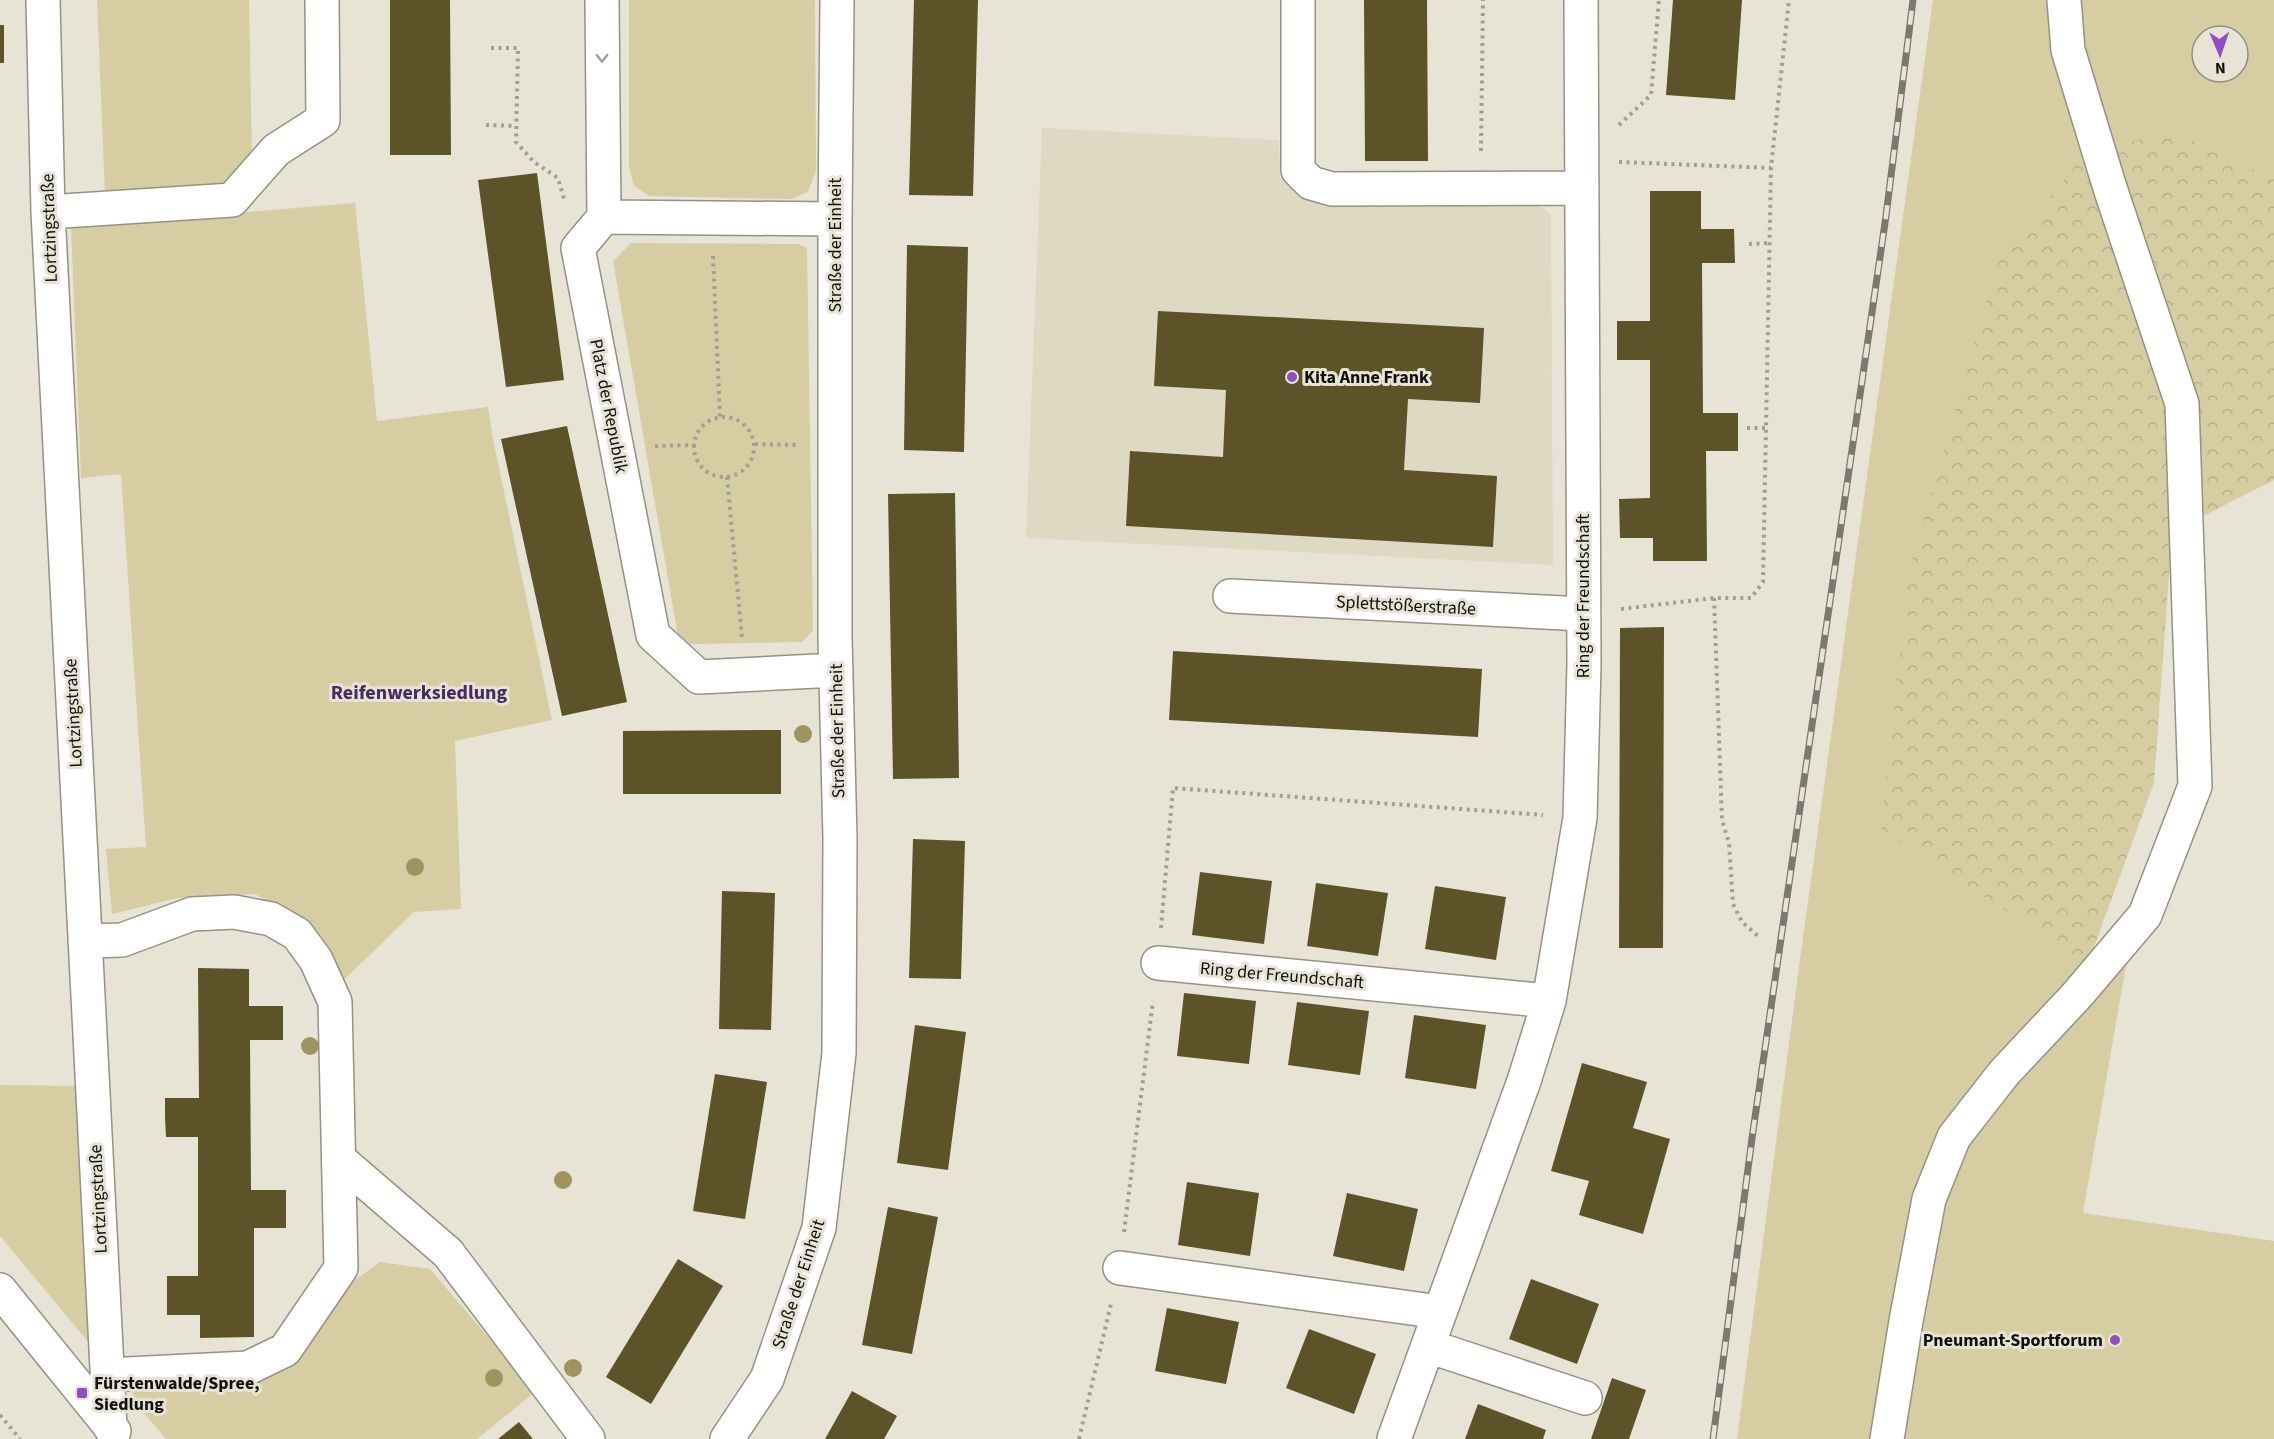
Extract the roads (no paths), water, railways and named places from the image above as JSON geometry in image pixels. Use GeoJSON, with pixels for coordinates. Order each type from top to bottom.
{"type":"FeatureCollection","features":[{"type":"Feature","properties":{"kind":"street","name":"Lortzingstraße"},"geometry":{"type":"LineString","coordinates":[[43,0],[48,212],[107,1375],[115,1433]]}},
{"type":"Feature","properties":{"kind":"street"},"geometry":{"type":"LineString","coordinates":[[48,212],[232,200],[276,150],[323,120],[322,0]]}},
{"type":"Feature","properties":{"kind":"street"},"geometry":{"type":"LineString","coordinates":[[602,0],[604,217],[835,219]]}},
{"type":"Feature","properties":{"kind":"street","name":"Straße der Einheit"},"geometry":{"type":"LineString","coordinates":[[727,1439],[767,1379],[819,1228],[839,1053],[840,838],[836,670],[835,219],[837,0]]}},
{"type":"Feature","properties":{"kind":"street"},"geometry":{"type":"LineString","coordinates":[[1298,0],[1298,170],[1311,183],[1332,189],[1481,188],[1582,174]]}},
{"type":"Feature","properties":{"kind":"street","name":"Ring der Freundschaft"},"geometry":{"type":"LineString","coordinates":[[1394,1439],[1524,1082],[1549,1000],[1580,818],[1584,664],[1581,0]]}},
{"type":"Feature","properties":{"kind":"street"},"geometry":{"type":"LineString","coordinates":[[1887,1439],[1929,1200],[1954,1137],[2004,1073],[2078,994],[2145,915],[2195,786],[2182,404],[2110,188],[2068,50],[2064,0]]}},
{"type":"Feature","properties":{"kind":"street","name":"Platz der Republik"},"geometry":{"type":"LineString","coordinates":[[604,217],[579,248],[653,635],[699,677],[836,670]]}},
{"type":"Feature","properties":{"kind":"street","name":"Splettstößerstraße"},"geometry":{"type":"LineString","coordinates":[[1230,596],[1583,614]]}},
{"type":"Feature","properties":{"kind":"street"},"geometry":{"type":"LineString","coordinates":[[85,941],[122,940],[192,914],[234,912],[271,919],[297,934],[316,960],[335,1002],[341,1268],[285,1350],[248,1368],[107,1375]]}},
{"type":"Feature","properties":{"kind":"street","name":"Ring der Freundschaft"},"geometry":{"type":"LineString","coordinates":[[1158,963],[1549,1000]]}},
{"type":"Feature","properties":{"kind":"street"},"geometry":{"type":"LineString","coordinates":[[340,1160],[448,1253],[588,1439]]}},
{"type":"Feature","properties":{"kind":"street"},"geometry":{"type":"LineString","coordinates":[[1120,1268],[1440,1312]]}},
{"type":"Feature","properties":{"kind":"street"},"geometry":{"type":"LineString","coordinates":[[0,1290],[115,1433]]}},
{"type":"Feature","properties":{"kind":"street"},"geometry":{"type":"LineString","coordinates":[[1428,1346],[1585,1398]]}},
{"type":"Feature","properties":{"kind":"railway"},"geometry":{"type":"LineString","coordinates":[[1713,1439],[1752,1138],[1886,216],[1913,0]]}},
{"type":"Feature","properties":{"kind":"place","name":"Kita Anne Frank"},"geometry":{"type":"Point","coordinates":[1292,377]}},
{"type":"Feature","properties":{"kind":"place","name":"Pneumant-Sportforum"},"geometry":{"type":"Point","coordinates":[2115,1340]}},
{"type":"Feature","properties":{"kind":"place","name":"Fürstenwalde/Spree, Siedlung"},"geometry":{"type":"Point","coordinates":[82,1393]}},
{"type":"Feature","properties":{"kind":"district","name":"Reifenwerksiedlung"},"geometry":{"type":"Point","coordinates":[419,692]}}]}
